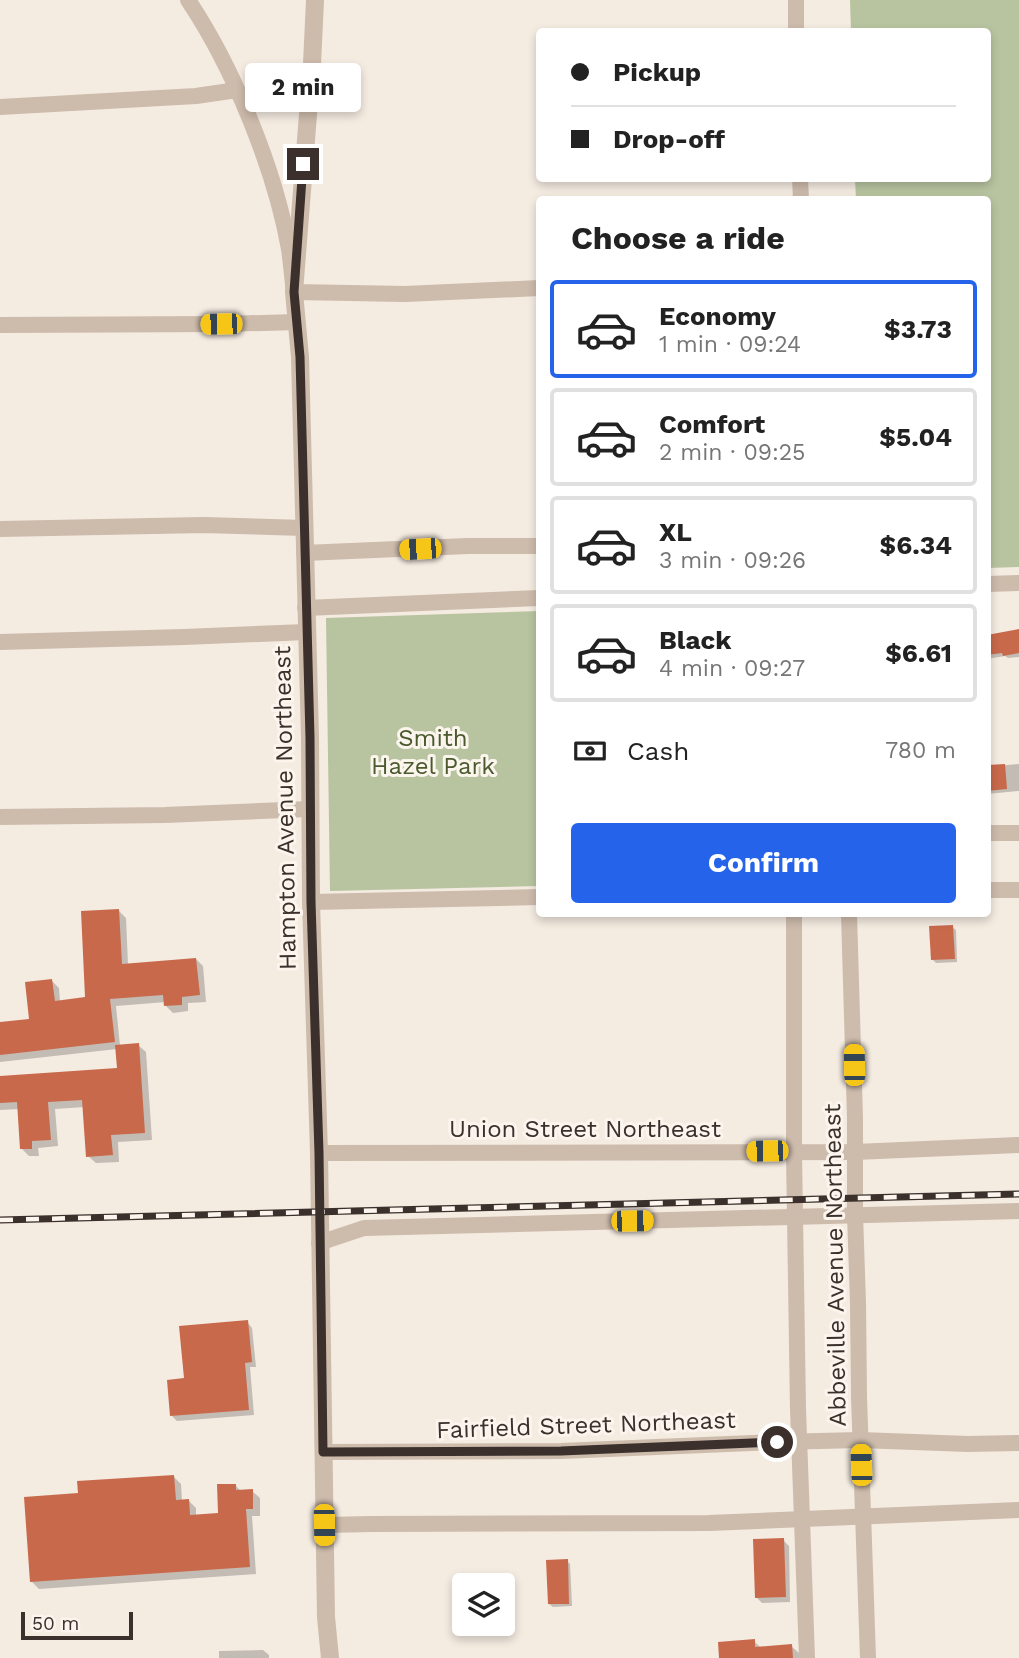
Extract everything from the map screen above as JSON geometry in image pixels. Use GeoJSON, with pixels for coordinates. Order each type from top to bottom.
{"type":"FeatureCollection","features":[{"type":"Feature","properties":{"kind":"street"},"geometry":{"type":"LineString","coordinates":[[188,0],[237,90],[253,128],[279,208],[289,249],[294,292],[405,294],[536,288]]}},
{"type":"Feature","properties":{"kind":"street","name":"Hampton Avenue Northeast"},"geometry":{"type":"LineString","coordinates":[[316,0],[294,292],[300,357],[319,1153],[326,1617],[330,1658]]}},
{"type":"Feature","properties":{"kind":"street"},"geometry":{"type":"LineString","coordinates":[[796,0],[796,28]]}},
{"type":"Feature","properties":{"kind":"street"},"geometry":{"type":"LineString","coordinates":[[0,107],[196,96],[237,90]]}},
{"type":"Feature","properties":{"kind":"street"},"geometry":{"type":"LineString","coordinates":[[0,325],[297,322]]}},
{"type":"Feature","properties":{"kind":"street"},"geometry":{"type":"LineString","coordinates":[[0,529],[203,525],[303,528]]}},
{"type":"Feature","properties":{"kind":"street"},"geometry":{"type":"LineString","coordinates":[[304,553],[536,546]]}},
{"type":"Feature","properties":{"kind":"street"},"geometry":{"type":"LineString","coordinates":[[991,584],[1019,583]]}},
{"type":"Feature","properties":{"kind":"street"},"geometry":{"type":"LineString","coordinates":[[305,608],[536,598]]}},
{"type":"Feature","properties":{"kind":"street"},"geometry":{"type":"LineString","coordinates":[[0,642],[306,632]]}},
{"type":"Feature","properties":{"kind":"street"},"geometry":{"type":"LineString","coordinates":[[0,817],[165,815],[310,809]]}},
{"type":"Feature","properties":{"kind":"street"},"geometry":{"type":"LineString","coordinates":[[991,833],[1019,833]]}},
{"type":"Feature","properties":{"kind":"street"},"geometry":{"type":"LineString","coordinates":[[991,890],[1019,890]]}},
{"type":"Feature","properties":{"kind":"street"},"geometry":{"type":"LineString","coordinates":[[311,902],[536,897]]}},
{"type":"Feature","properties":{"kind":"street","name":"Abbeville Avenue Northeast"},"geometry":{"type":"LineString","coordinates":[[794,917],[795,1217],[807,1658]]}},
{"type":"Feature","properties":{"kind":"street","name":"Abbeville Avenue Northeast"},"geometry":{"type":"LineString","coordinates":[[849,917],[860,1440],[868,1658]]}},
{"type":"Feature","properties":{"kind":"street","name":"Union Street Northeast"},"geometry":{"type":"LineString","coordinates":[[319,1153],[855,1152],[1019,1145]]}},
{"type":"Feature","properties":{"kind":"street"},"geometry":{"type":"LineString","coordinates":[[319,1243],[364,1228],[1019,1210]]}},
{"type":"Feature","properties":{"kind":"street","name":"Fairfield Street Northeast"},"geometry":{"type":"LineString","coordinates":[[323,1452],[561,1451],[860,1440],[1019,1443]]}},
{"type":"Feature","properties":{"kind":"street"},"geometry":{"type":"LineString","coordinates":[[324,1525],[644,1524],[1019,1510]]}},
{"type":"Feature","properties":{"kind":"street","name":"Hampton Avenue Northeast"},"geometry":{"type":"LineString","coordinates":[[322,1658],[326,1617]]}},
{"type":"Feature","properties":{"kind":"green space"},"geometry":{"type":"Polygon","coordinates":[[[850,0],[1019,0],[1019,567],[991,568],[991,196],[856,196],[855,182],[991,182],[991,28],[851,28],[850,0]]]}},
{"type":"Feature","properties":{"kind":"green space","name":"Smith Hazel Park"},"geometry":{"type":"Polygon","coordinates":[[[536,611],[536,886],[330,891],[326,618],[536,611]]]}},
{"type":"Feature","properties":{"kind":"building"},"geometry":{"type":"Polygon","coordinates":[[[1019,629],[1019,653],[1003,656],[1002,653],[991,654],[991,634],[1019,629]]]}},
{"type":"Feature","properties":{"kind":"building"},"geometry":{"type":"Polygon","coordinates":[[[1005,764],[1007,789],[991,791],[991,765],[1005,764]]]}},
{"type":"Feature","properties":{"kind":"building"},"geometry":{"type":"Polygon","coordinates":[[[119,909],[122,964],[196,958],[200,995],[182,997],[182,1005],[164,1006],[163,995],[110,999],[115,1042],[0,1055],[0,1022],[29,1019],[25,982],[52,979],[55,1001],[85,997],[81,911],[119,909]]]}},
{"type":"Feature","properties":{"kind":"building"},"geometry":{"type":"Polygon","coordinates":[[[953,925],[955,959],[931,960],[929,926],[953,925]]]}},
{"type":"Feature","properties":{"kind":"building"},"geometry":{"type":"Polygon","coordinates":[[[139,1043],[145,1133],[111,1135],[113,1155],[86,1157],[82,1100],[48,1102],[51,1140],[32,1141],[32,1149],[20,1149],[17,1102],[0,1103],[0,1076],[117,1068],[115,1045],[139,1043]]]}},
{"type":"Feature","properties":{"kind":"building"},"geometry":{"type":"Polygon","coordinates":[[[248,1320],[252,1362],[245,1363],[249,1410],[170,1416],[167,1380],[184,1378],[179,1326],[248,1320]]]}},
{"type":"Feature","properties":{"kind":"building"},"geometry":{"type":"Polygon","coordinates":[[[174,1475],[176,1500],[189,1499],[190,1515],[218,1513],[217,1484],[236,1484],[236,1490],[253,1489],[253,1509],[246,1509],[250,1567],[30,1582],[24,1497],[78,1493],[77,1481],[174,1475]]]}},
{"type":"Feature","properties":{"kind":"building"},"geometry":{"type":"Polygon","coordinates":[[[784,1538],[786,1597],[755,1598],[753,1539],[784,1538]]]}},
{"type":"Feature","properties":{"kind":"building"},"geometry":{"type":"Polygon","coordinates":[[[568,1559],[569,1604],[548,1604],[546,1560],[568,1559]]]}},
{"type":"Feature","properties":{"kind":"building"},"geometry":{"type":"Polygon","coordinates":[[[755,1639],[755,1647],[792,1644],[793,1658],[719,1658],[718,1642],[755,1639]]]}},
{"type":"Feature","properties":{"kind":"railway"},"geometry":{"type":"LineString","coordinates":[[0,1220],[1019,1194]]}},
{"type":"Feature","properties":{"kind":"route"},"geometry":{"type":"LineString","coordinates":[[303,164],[294,292],[300,357],[310,738],[323,1452],[561,1451],[777,1442]]}}]}
